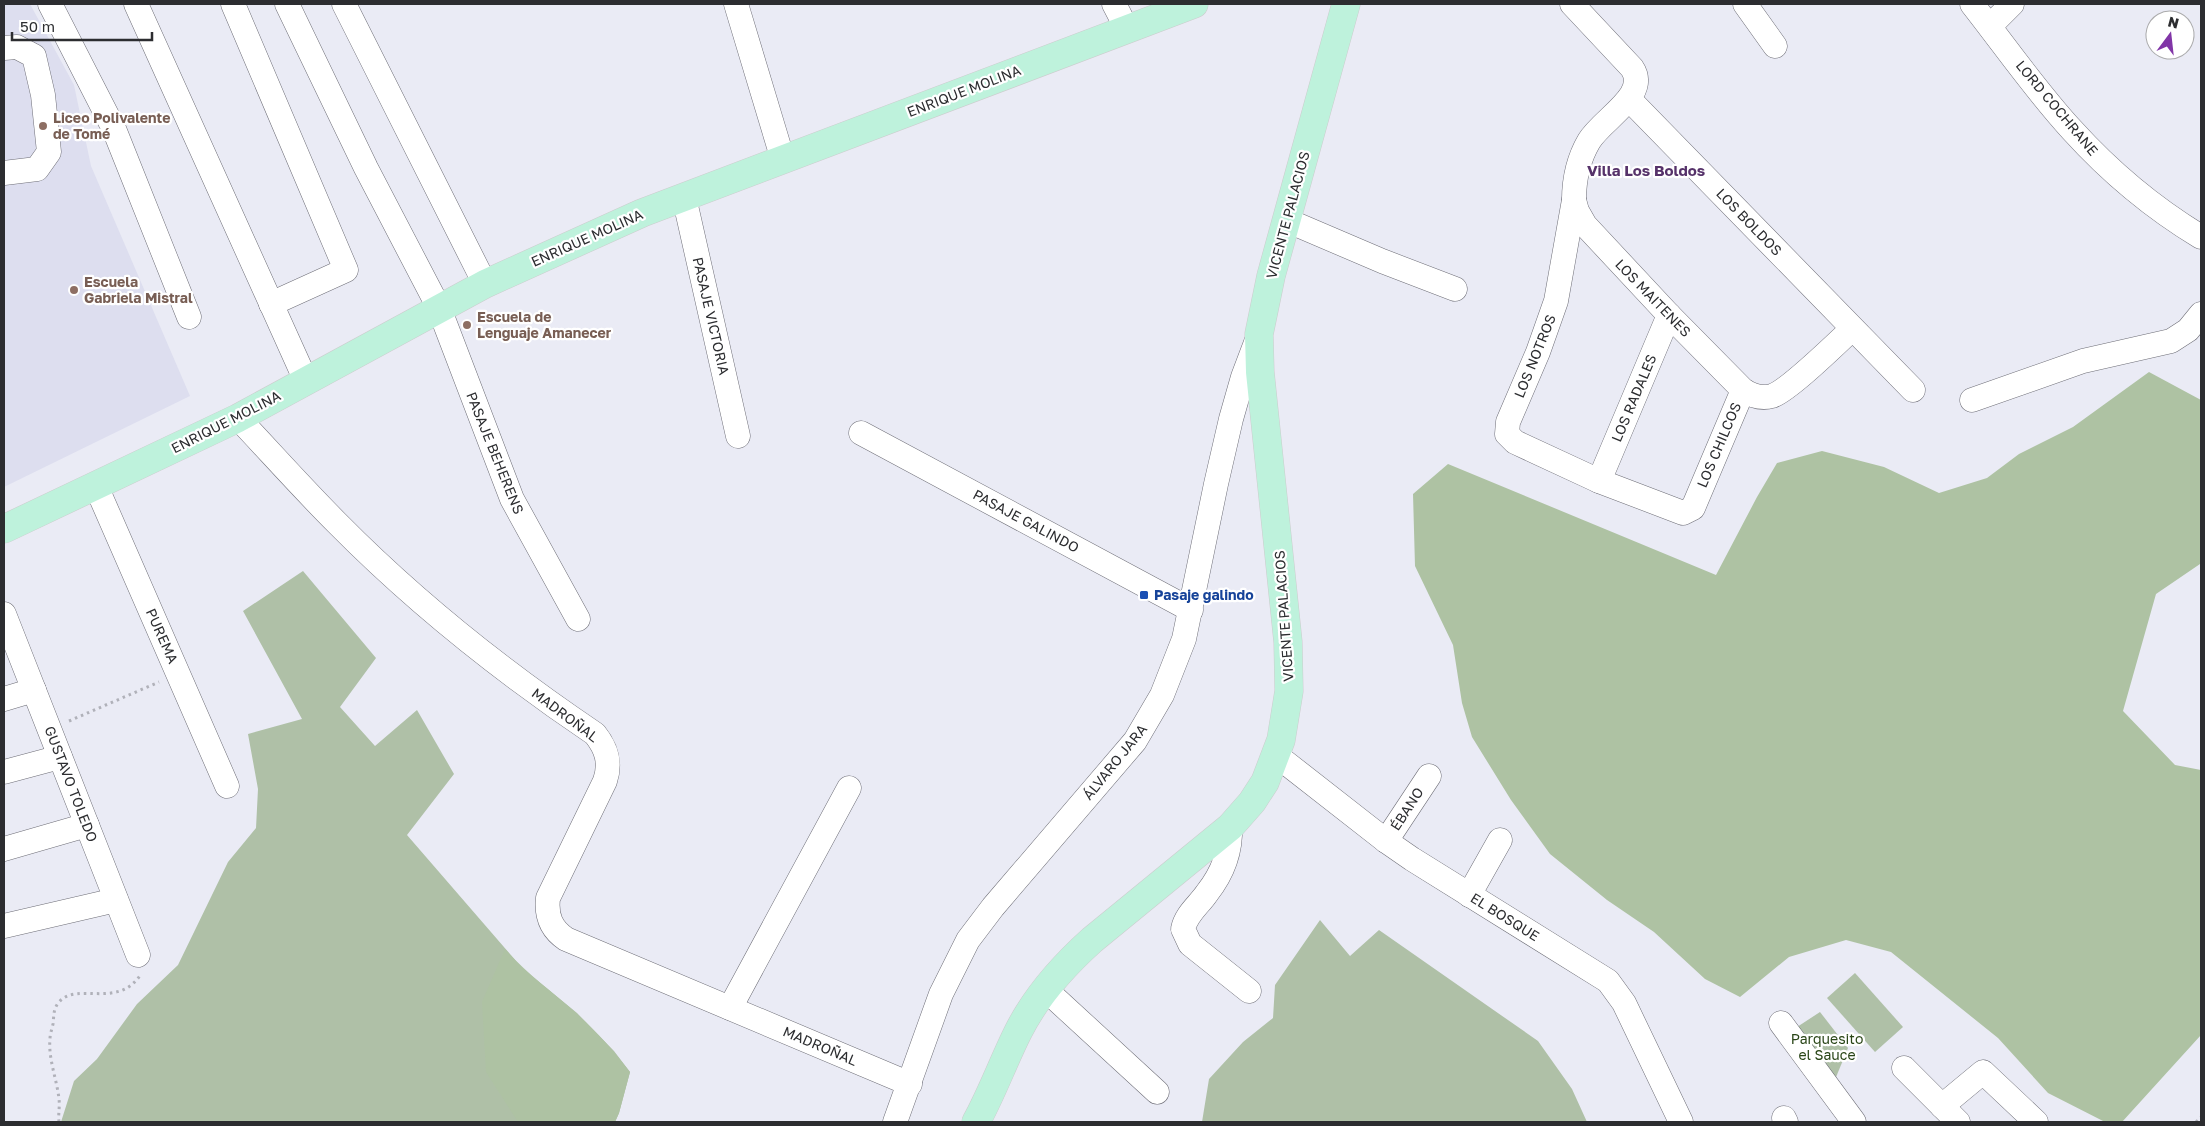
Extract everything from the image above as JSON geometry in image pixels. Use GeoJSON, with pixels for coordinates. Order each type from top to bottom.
{"type":"FeatureCollection","features":[{"type":"Feature","properties":{"kind":"main road","name":"ENRIQUE MOLINA"},"geometry":{"type":"LineString","coordinates":[[4,529],[238,418],[485,284],[642,213],[1194,4]]}},
{"type":"Feature","properties":{"kind":"main road","name":"VICENTE PALACIOS"},"geometry":{"type":"LineString","coordinates":[[977,1122],[1018,1033],[1045,989],[1072,958],[1230,827],[1252,802],[1265,782],[1276,755],[1286,718],[1290,664],[1260,372],[1260,334],[1265,299],[1346,4]]}},
{"type":"Feature","properties":{"kind":"street"},"geometry":{"type":"LineString","coordinates":[[50,4],[114,129],[189,317]]}},
{"type":"Feature","properties":{"kind":"street"},"geometry":{"type":"LineString","coordinates":[[136,4],[306,381]]}},
{"type":"Feature","properties":{"kind":"street"},"geometry":{"type":"LineString","coordinates":[[233,4],[346,270],[271,304]]}},
{"type":"Feature","properties":{"kind":"street","name":"PASAJE BEHERENS"},"geometry":{"type":"LineString","coordinates":[[287,4],[366,168],[439,308],[512,499],[578,619]]}},
{"type":"Feature","properties":{"kind":"street"},"geometry":{"type":"LineString","coordinates":[[344,4],[485,284]]}},
{"type":"Feature","properties":{"kind":"street"},"geometry":{"type":"LineString","coordinates":[[736,4],[783,160]]}},
{"type":"Feature","properties":{"kind":"street"},"geometry":{"type":"LineString","coordinates":[[1114,4],[1127,29]]}},
{"type":"Feature","properties":{"kind":"street"},"geometry":{"type":"LineString","coordinates":[[1572,4],[1636,73],[1637,85],[1630,99]]}},
{"type":"Feature","properties":{"kind":"street"},"geometry":{"type":"LineString","coordinates":[[1745,4],[1775,46]]}},
{"type":"Feature","properties":{"kind":"street","name":"LORD COCHRANE"},"geometry":{"type":"LineString","coordinates":[[1972,4],[2070,129],[2095,155],[2150,203],[2201,237]]}},
{"type":"Feature","properties":{"kind":"street"},"geometry":{"type":"LineString","coordinates":[[1990,26],[2012,4]]}},
{"type":"Feature","properties":{"kind":"street"},"geometry":{"type":"LineString","coordinates":[[4,48],[17,47],[34,56],[43,95],[49,152],[37,169],[4,173]]}},
{"type":"Feature","properties":{"kind":"street","name":"LOS NOTROS"},"geometry":{"type":"LineString","coordinates":[[1630,99],[1603,123],[1588,142],[1574,188],[1574,200],[1556,301],[1548,327],[1506,428],[1510,439],[1515,442],[1598,481],[1678,513],[1687,512]]}},
{"type":"Feature","properties":{"kind":"street","name":"LOS BOLDOS"},"geometry":{"type":"LineString","coordinates":[[1630,99],[1913,390]]}},
{"type":"Feature","properties":{"kind":"street","name":"PASAJE VICTORIA"},"geometry":{"type":"LineString","coordinates":[[684,197],[738,436]]}},
{"type":"Feature","properties":{"kind":"street","name":"LOS MAITENES"},"geometry":{"type":"LineString","coordinates":[[1574,200],[1577,211],[1585,225],[1669,316],[1743,390]]}},
{"type":"Feature","properties":{"kind":"street"},"geometry":{"type":"LineString","coordinates":[[1286,220],[1382,261],[1455,289]]}},
{"type":"Feature","properties":{"kind":"street"},"geometry":{"type":"LineString","coordinates":[[1972,400],[2084,361],[2171,342],[2188,330],[2201,314]]}},
{"type":"Feature","properties":{"kind":"street","name":"LOS RADALES"},"geometry":{"type":"LineString","coordinates":[[1598,481],[1669,316]]}},
{"type":"Feature","properties":{"kind":"street","name":"LOS CHILCOS"},"geometry":{"type":"LineString","coordinates":[[1687,512],[1693,508],[1743,390],[1763,397],[1779,393],[1852,329]]}},
{"type":"Feature","properties":{"kind":"street","name":"ÁLVARO JARA"},"geometry":{"type":"LineString","coordinates":[[895,1122],[941,994],[965,946],[993,907],[1135,740],[1150,719],[1174,668],[1191,610],[1231,419],[1243,377],[1260,334]]}},
{"type":"Feature","properties":{"kind":"street","name":"MADROÑAL"},"geometry":{"type":"LineString","coordinates":[[238,418],[338,524],[417,597],[472,643],[595,734],[601,741],[608,757],[605,781],[548,898],[548,918],[558,934],[910,1084]]}},
{"type":"Feature","properties":{"kind":"street","name":"PASAJE GALINDO"},"geometry":{"type":"LineString","coordinates":[[861,433],[1191,610]]}},
{"type":"Feature","properties":{"kind":"street","name":"PUREMA"},"geometry":{"type":"LineString","coordinates":[[96,486],[227,786]]}},
{"type":"Feature","properties":{"kind":"street","name":"GUSTAVO TOLEDO"},"geometry":{"type":"LineString","coordinates":[[5,620],[138,955]]}},
{"type":"Feature","properties":{"kind":"street"},"geometry":{"type":"LineString","coordinates":[[4,699],[34,690]]}},
{"type":"Feature","properties":{"kind":"street","name":"EL BOSQUE"},"geometry":{"type":"LineString","coordinates":[[1276,755],[1386,841],[1608,981],[1624,1003],[1681,1122]]}},
{"type":"Feature","properties":{"kind":"street"},"geometry":{"type":"LineString","coordinates":[[4,772],[60,757]]}},
{"type":"Feature","properties":{"kind":"street","name":"ÉBANO"},"geometry":{"type":"LineString","coordinates":[[1386,841],[1429,776]]}},
{"type":"Feature","properties":{"kind":"street"},"geometry":{"type":"LineString","coordinates":[[730,1008],[849,788]]}},
{"type":"Feature","properties":{"kind":"street"},"geometry":{"type":"LineString","coordinates":[[4,849],[87,825]]}},
{"type":"Feature","properties":{"kind":"street"},"geometry":{"type":"LineString","coordinates":[[1230,827],[1229,850],[1224,862],[1208,893],[1187,917],[1183,929],[1190,944],[1249,991]]}},
{"type":"Feature","properties":{"kind":"street"},"geometry":{"type":"LineString","coordinates":[[1469,895],[1500,840]]}},
{"type":"Feature","properties":{"kind":"street"},"geometry":{"type":"LineString","coordinates":[[4,926],[116,900]]}},
{"type":"Feature","properties":{"kind":"street"},"geometry":{"type":"LineString","coordinates":[[1045,989],[1157,1092]]}},
{"type":"Feature","properties":{"kind":"street"},"geometry":{"type":"LineString","coordinates":[[1781,1023],[1854,1122]]}},
{"type":"Feature","properties":{"kind":"street"},"geometry":{"type":"LineString","coordinates":[[1904,1068],[1950,1114],[1983,1072],[2036,1122]]}},
{"type":"Feature","properties":{"kind":"path"},"geometry":{"type":"LineString","coordinates":[[49,730],[178,674]]}},
{"type":"Feature","properties":{"kind":"path"},"geometry":{"type":"LineString","coordinates":[[60,1122],[59,1098],[50,1048],[54,1010],[62,999],[79,994],[97,995],[124,990],[138,979],[144,970],[138,955]]}},
{"type":"Feature","properties":{"kind":"path"},"geometry":{"type":"LineString","coordinates":[[2196,1122],[2201,1117]]}},
{"type":"Feature","properties":{"kind":"shaded area","name":"Escuela Gabriela Mistral"},"geometry":{"type":"Polygon","coordinates":[[[4,4],[30,4],[74,85],[91,166],[190,396],[4,487],[4,4]]]}},
{"type":"Feature","properties":{"kind":"green space"},"geometry":{"type":"Polygon","coordinates":[[[2149,372],[2201,400],[2200,564],[2156,594],[2123,711],[2175,765],[2201,770],[2201,1035],[2122,1122],[2105,1122],[2048,1093],[1998,1038],[1891,952],[1846,940],[1789,957],[1740,997],[1705,979],[1654,932],[1607,900],[1550,854],[1511,800],[1472,737],[1462,703],[1453,645],[1415,566],[1413,494],[1448,464],[1716,575],[1777,463],[1822,451],[1884,467],[1939,493],[1987,478],[2019,454],[2073,427],[2149,372]]]}},
{"type":"Feature","properties":{"kind":"green space"},"geometry":{"type":"Polygon","coordinates":[[[303,571],[376,658],[340,707],[375,746],[417,710],[454,774],[407,835],[522,968],[577,1013],[614,1051],[630,1072],[615,1122],[61,1122],[74,1081],[97,1059],[137,1004],[178,965],[228,862],[256,828],[258,789],[248,734],[302,719],[243,611],[303,571]]]}},
{"type":"Feature","properties":{"kind":"green space"},"geometry":{"type":"Polygon","coordinates":[[[1320,920],[1350,956],[1379,930],[1538,1041],[1572,1089],[1587,1122],[1202,1122],[1209,1079],[1243,1042],[1273,1018],[1275,985],[1320,920]]]}},
{"type":"Feature","properties":{"kind":"green space"},"geometry":{"type":"Polygon","coordinates":[[[505,949],[530,974],[590,1026],[630,1072],[615,1122],[518,1122],[486,1072],[482,1002],[505,949]]]}},
{"type":"Feature","properties":{"kind":"green space"},"geometry":{"type":"Polygon","coordinates":[[[1855,973],[1903,1027],[1875,1052],[1827,998],[1855,973]]]}},
{"type":"Feature","properties":{"kind":"green space","name":"Parquesito el Sauce"},"geometry":{"type":"Polygon","coordinates":[[[1820,1012],[1848,1048],[1834,1082],[1794,1029],[1820,1012]]]}},
{"type":"Feature","properties":{"kind":"place","name":"Liceo Polivalente de Tomé"},"geometry":{"type":"Point","coordinates":[43,126]}},
{"type":"Feature","properties":{"kind":"place","name":"Escuela Gabriela Mistral"},"geometry":{"type":"Point","coordinates":[74,290]}},
{"type":"Feature","properties":{"kind":"place","name":"Escuela de Lenguaje Amanecer"},"geometry":{"type":"Point","coordinates":[467,325]}},
{"type":"Feature","properties":{"kind":"place","name":"Pasaje galindo"},"geometry":{"type":"Point","coordinates":[1144,595]}},
{"type":"Feature","properties":{"kind":"district","name":"Villa Los Boldos"},"geometry":{"type":"Point","coordinates":[1646,171]}}]}
